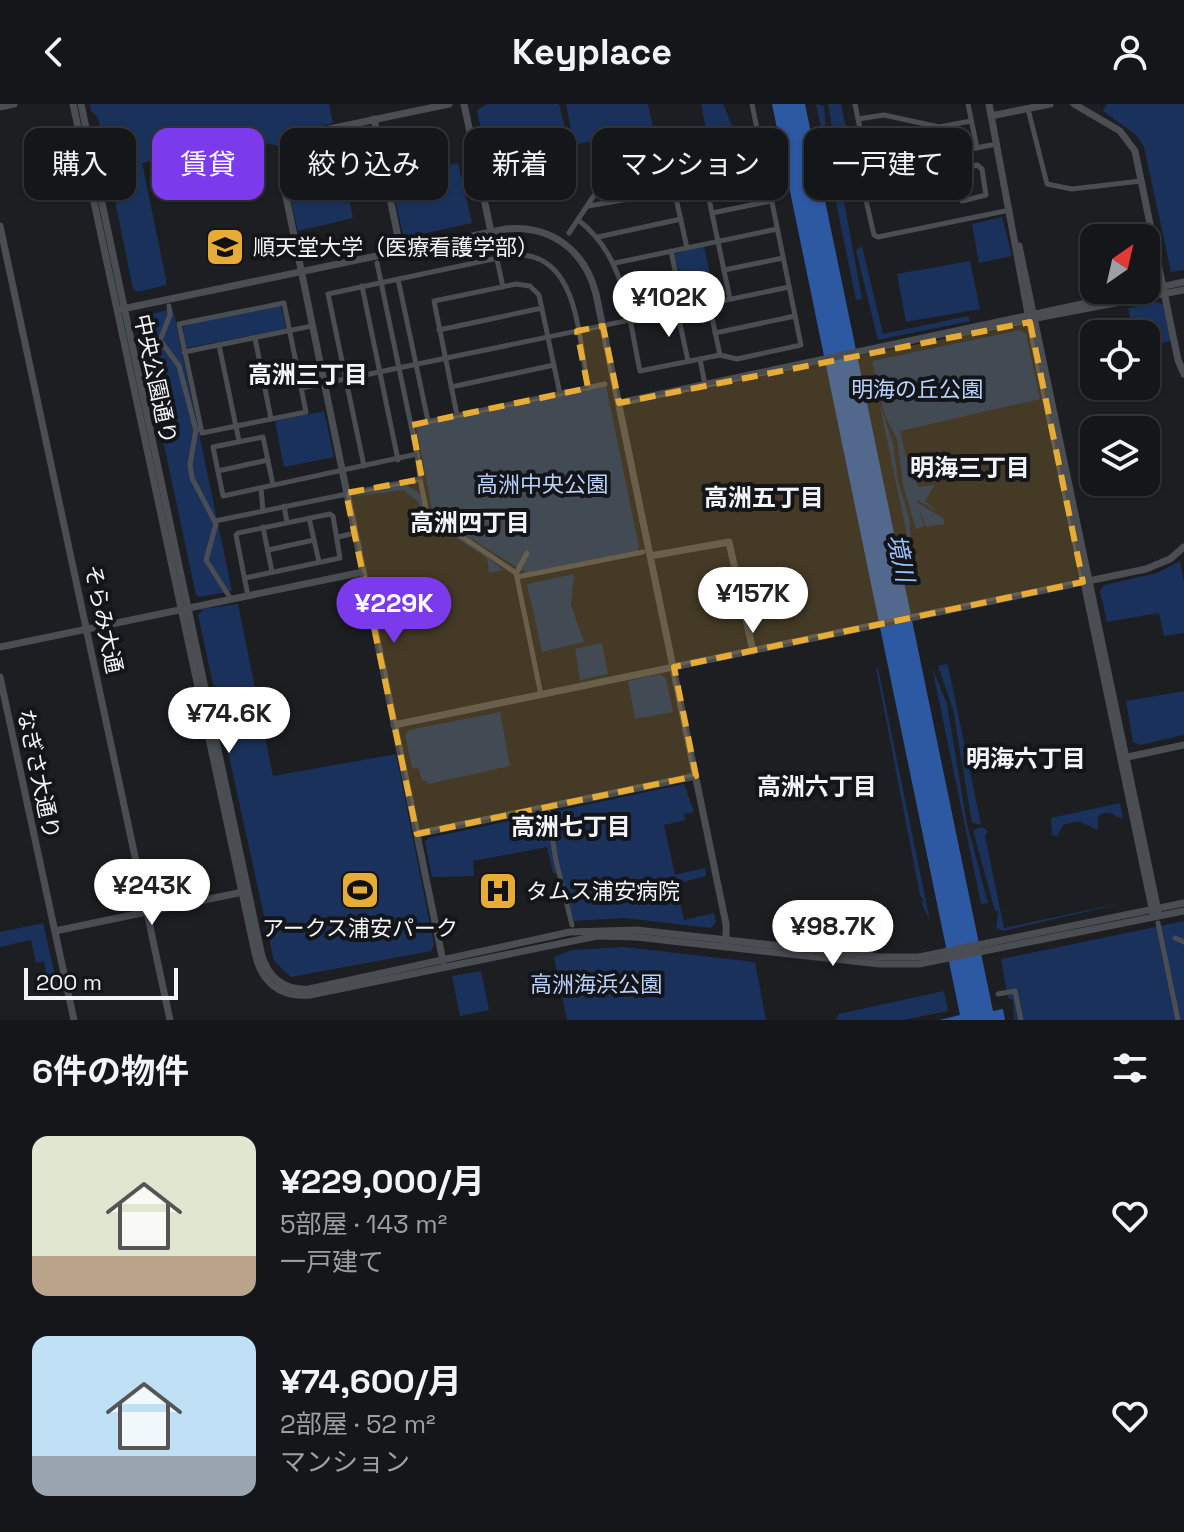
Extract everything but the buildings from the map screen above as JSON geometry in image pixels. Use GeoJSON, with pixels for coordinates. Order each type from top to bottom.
{"type":"FeatureCollection","features":[{"type":"Feature","properties":{"kind":"street"},"geometry":{"type":"LineString","coordinates":[[0,107],[14,104]]}},
{"type":"Feature","properties":{"kind":"street","name":"中央公園通り"},"geometry":{"type":"LineString","coordinates":[[73,104],[184,609],[201,660],[263,960],[272,976],[285,986],[309,989],[443,962]]}},
{"type":"Feature","properties":{"kind":"street","name":"中央公園通り"},"geometry":{"type":"LineString","coordinates":[[81,104],[119,310]]}},
{"type":"Feature","properties":{"kind":"street"},"geometry":{"type":"LineString","coordinates":[[449,104],[310,133],[296,143],[285,158],[283,184],[443,962],[597,929],[880,964],[940,958],[1184,911]]}},
{"type":"Feature","properties":{"kind":"street"},"geometry":{"type":"LineString","coordinates":[[464,104],[503,287]]}},
{"type":"Feature","properties":{"kind":"street"},"geometry":{"type":"LineString","coordinates":[[752,104],[755,128]]}},
{"type":"Feature","properties":{"kind":"street"},"geometry":{"type":"LineString","coordinates":[[855,104],[860,128]]}},
{"type":"Feature","properties":{"kind":"street"},"geometry":{"type":"LineString","coordinates":[[968,104],[977,148]]}},
{"type":"Feature","properties":{"kind":"street"},"geometry":{"type":"LineString","coordinates":[[989,104],[1179,1020]]}},
{"type":"Feature","properties":{"kind":"street"},"geometry":{"type":"LineString","coordinates":[[991,116],[1050,104]]}},
{"type":"Feature","properties":{"kind":"street"},"geometry":{"type":"LineString","coordinates":[[1074,104],[1129,141],[1141,181],[1184,374]]}},
{"type":"Feature","properties":{"kind":"street"},"geometry":{"type":"LineString","coordinates":[[1028,108],[1047,184],[1072,189],[1141,181]]}},
{"type":"Feature","properties":{"kind":"street"},"geometry":{"type":"LineString","coordinates":[[858,119],[884,115],[939,127],[971,121]]}},
{"type":"Feature","properties":{"kind":"street"},"geometry":{"type":"LineString","coordinates":[[374,119],[401,252]]}},
{"type":"Feature","properties":{"kind":"street"},"geometry":{"type":"LineString","coordinates":[[972,149],[997,144]]}},
{"type":"Feature","properties":{"kind":"street"},"geometry":{"type":"LineString","coordinates":[[972,167],[981,167],[985,196],[972,199]]}},
{"type":"Feature","properties":{"kind":"street"},"geometry":{"type":"LineString","coordinates":[[569,233],[592,200]]}},
{"type":"Feature","properties":{"kind":"street"},"geometry":{"type":"LineString","coordinates":[[588,206],[623,200]]}},
{"type":"Feature","properties":{"kind":"street"},"geometry":{"type":"LineString","coordinates":[[677,200],[687,248]]}},
{"type":"Feature","properties":{"kind":"street"},"geometry":{"type":"LineString","coordinates":[[709,200],[730,299]]}},
{"type":"Feature","properties":{"kind":"street"},"geometry":{"type":"LineString","coordinates":[[866,200],[874,235],[878,237],[1011,210]]}},
{"type":"Feature","properties":{"kind":"street"},"geometry":{"type":"LineString","coordinates":[[578,220],[598,237],[615,263],[640,371],[720,355],[737,359],[801,345],[771,201],[712,213]]}},
{"type":"Feature","properties":{"kind":"street"},"geometry":{"type":"LineString","coordinates":[[598,237],[681,219]]}},
{"type":"Feature","properties":{"kind":"street","name":"そらみ大通"},"geometry":{"type":"LineString","coordinates":[[0,226],[170,1020]]}},
{"type":"Feature","properties":{"kind":"street"},"geometry":{"type":"LineString","coordinates":[[119,310],[491,232],[532,229],[553,236],[571,248],[590,273],[603,326],[647,554],[674,667],[726,924],[726,944]]}},
{"type":"Feature","properties":{"kind":"street"},"geometry":{"type":"LineString","coordinates":[[615,263],[777,229]]}},
{"type":"Feature","properties":{"kind":"street"},"geometry":{"type":"LineString","coordinates":[[671,251],[688,361]]}},
{"type":"Feature","properties":{"kind":"street"},"geometry":{"type":"LineString","coordinates":[[364,466],[328,294],[529,255],[557,270],[568,289],[588,388]]}},
{"type":"Feature","properties":{"kind":"street"},"geometry":{"type":"LineString","coordinates":[[724,270],[783,258]]}},
{"type":"Feature","properties":{"kind":"street"},"geometry":{"type":"LineString","coordinates":[[377,263],[412,425],[427,513],[516,576],[729,542],[753,651]]}},
{"type":"Feature","properties":{"kind":"street"},"geometry":{"type":"LineString","coordinates":[[398,279],[426,421]]}},
{"type":"Feature","properties":{"kind":"street"},"geometry":{"type":"LineString","coordinates":[[623,291],[677,280]]}},
{"type":"Feature","properties":{"kind":"street"},"geometry":{"type":"LineString","coordinates":[[619,403],[1164,290],[1184,282]]}},
{"type":"Feature","properties":{"kind":"street"},"geometry":{"type":"LineString","coordinates":[[362,286],[400,459]]}},
{"type":"Feature","properties":{"kind":"street"},"geometry":{"type":"LineString","coordinates":[[457,415],[434,301],[503,287],[530,286],[539,295],[560,394]]}},
{"type":"Feature","properties":{"kind":"street"},"geometry":{"type":"LineString","coordinates":[[302,388],[789,287]]}},
{"type":"Feature","properties":{"kind":"street"},"geometry":{"type":"LineString","coordinates":[[1164,290],[1184,290]]}},
{"type":"Feature","properties":{"kind":"street"},"geometry":{"type":"LineString","coordinates":[[169,306],[170,315],[163,325],[166,327],[161,345],[179,366],[199,430],[202,433],[306,412],[302,388],[284,303],[179,324],[199,430],[190,464],[192,478],[215,521],[206,560],[229,596]]}},
{"type":"Feature","properties":{"kind":"street"},"geometry":{"type":"LineString","coordinates":[[709,304],[720,355]]}},
{"type":"Feature","properties":{"kind":"street"},"geometry":{"type":"LineString","coordinates":[[439,330],[542,308]]}},
{"type":"Feature","properties":{"kind":"street"},"geometry":{"type":"LineString","coordinates":[[715,333],[795,316]]}},
{"type":"Feature","properties":{"kind":"street"},"geometry":{"type":"LineString","coordinates":[[184,352],[312,326]]}},
{"type":"Feature","properties":{"kind":"street"},"geometry":{"type":"LineString","coordinates":[[166,327],[179,328]]}},
{"type":"Feature","properties":{"kind":"street"},"geometry":{"type":"LineString","coordinates":[[255,338],[271,419]]}},
{"type":"Feature","properties":{"kind":"street"},"geometry":{"type":"LineString","coordinates":[[219,345],[239,441]]}},
{"type":"Feature","properties":{"kind":"street"},"geometry":{"type":"LineString","coordinates":[[700,359],[705,385]]}},
{"type":"Feature","properties":{"kind":"street"},"geometry":{"type":"LineString","coordinates":[[451,387],[554,365]]}},
{"type":"Feature","properties":{"kind":"street"},"geometry":{"type":"LineString","coordinates":[[412,425],[605,384]]}},
{"type":"Feature","properties":{"kind":"street"},"geometry":{"type":"LineString","coordinates":[[273,485],[263,437],[213,447],[223,496],[417,454]]}},
{"type":"Feature","properties":{"kind":"street"},"geometry":{"type":"LineString","coordinates":[[218,471],[268,460]]}},
{"type":"Feature","properties":{"kind":"street"},"geometry":{"type":"LineString","coordinates":[[215,521],[420,479]]}},
{"type":"Feature","properties":{"kind":"street"},"geometry":{"type":"LineString","coordinates":[[261,488],[263,511]]}},
{"type":"Feature","properties":{"kind":"street"},"geometry":{"type":"LineString","coordinates":[[284,506],[287,522]]}},
{"type":"Feature","properties":{"kind":"street"},"geometry":{"type":"LineString","coordinates":[[245,578],[340,558],[333,516],[287,522],[236,535],[248,596]]}},
{"type":"Feature","properties":{"kind":"street"},"geometry":{"type":"LineString","coordinates":[[309,518],[319,562]]}},
{"type":"Feature","properties":{"kind":"street"},"geometry":{"type":"LineString","coordinates":[[263,527],[272,572]]}},
{"type":"Feature","properties":{"kind":"street"},"geometry":{"type":"LineString","coordinates":[[338,537],[355,533]]}},
{"type":"Feature","properties":{"kind":"street"},"geometry":{"type":"LineString","coordinates":[[268,550],[314,540]]}},
{"type":"Feature","properties":{"kind":"street"},"geometry":{"type":"LineString","coordinates":[[394,725],[1157,566],[1184,547]]}},
{"type":"Feature","properties":{"kind":"street"},"geometry":{"type":"LineString","coordinates":[[527,553],[516,576],[540,690]]}},
{"type":"Feature","properties":{"kind":"street"},"geometry":{"type":"LineString","coordinates":[[0,647],[363,572]]}},
{"type":"Feature","properties":{"kind":"street","name":"中央公園通り"},"geometry":{"type":"LineString","coordinates":[[184,609],[184,626],[259,968],[267,981],[288,994],[310,995],[443,962]]}},
{"type":"Feature","properties":{"kind":"street","name":"なぎさ大通り"},"geometry":{"type":"LineString","coordinates":[[0,677],[74,1020]]}},
{"type":"Feature","properties":{"kind":"street"},"geometry":{"type":"LineString","coordinates":[[1124,758],[1184,745]]}},
{"type":"Feature","properties":{"kind":"street"},"geometry":{"type":"LineString","coordinates":[[417,834],[696,776]]}},
{"type":"Feature","properties":{"kind":"street"},"geometry":{"type":"LineString","coordinates":[[548,810],[556,861],[572,925]]}},
{"type":"Feature","properties":{"kind":"street"},"geometry":{"type":"LineString","coordinates":[[55,931],[243,892]]}},
{"type":"Feature","properties":{"kind":"street"},"geometry":{"type":"LineString","coordinates":[[1156,914],[1184,903]]}},
{"type":"Feature","properties":{"kind":"street"},"geometry":{"type":"LineString","coordinates":[[1175,938],[1184,942]]}},
{"type":"Feature","properties":{"kind":"street"},"geometry":{"type":"LineString","coordinates":[[998,994],[1015,991],[1021,1020]]}},
{"type":"Feature","properties":{"kind":"street"},"geometry":{"type":"LineString","coordinates":[[1179,1020],[1184,1012]]}},
{"type":"Feature","properties":{"kind":"highlighted area"},"geometry":{"type":"Polygon","coordinates":[[[1030,322],[1083,582],[674,667],[696,776],[417,834],[346,493],[422,479],[412,425],[588,388],[577,331],[603,326],[619,403],[1030,322]]]}},
{"type":"Feature","properties":{"kind":"green space"},"geometry":{"type":"Polygon","coordinates":[[[90,104],[329,104],[333,123],[314,128],[280,128],[280,147],[264,143],[264,128],[152,128],[152,160],[142,163],[166,285],[138,292],[133,289],[115,200],[136,200],[136,128],[100,128],[98,117],[91,111],[90,104]]]}},
{"type":"Feature","properties":{"kind":"green space"},"geometry":{"type":"Polygon","coordinates":[[[487,104],[559,104],[565,128],[480,128],[477,110],[487,104]]]}},
{"type":"Feature","properties":{"kind":"green space"},"geometry":{"type":"Polygon","coordinates":[[[566,104],[648,104],[653,128],[592,128],[592,141],[576,145],[576,128],[571,128],[566,104]]]}},
{"type":"Feature","properties":{"kind":"green space"},"geometry":{"type":"Polygon","coordinates":[[[701,104],[723,104],[733,128],[715,128],[713,122],[714,128],[706,128],[701,104]]]}},
{"type":"Feature","properties":{"kind":"green space"},"geometry":{"type":"Polygon","coordinates":[[[816,104],[824,106],[826,128],[821,128],[816,104]]]}},
{"type":"Feature","properties":{"kind":"green space"},"geometry":{"type":"Polygon","coordinates":[[[828,104],[841,104],[846,128],[832,128],[828,104]]]}},
{"type":"Feature","properties":{"kind":"green space"},"geometry":{"type":"Polygon","coordinates":[[[1107,104],[1184,104],[1184,270],[1171,272],[1144,147],[1136,135],[1103,111],[1107,104]]]}},
{"type":"Feature","properties":{"kind":"green space"},"geometry":{"type":"Polygon","coordinates":[[[458,163],[464,200],[467,200],[472,223],[408,237],[403,234],[395,200],[448,200],[448,165],[458,163]]]}},
{"type":"Feature","properties":{"kind":"green space"},"geometry":{"type":"Polygon","coordinates":[[[292,200],[349,200],[353,218],[298,231],[292,200]]]}},
{"type":"Feature","properties":{"kind":"green space"},"geometry":{"type":"Polygon","coordinates":[[[836,200],[843,200],[845,207],[862,299],[856,300],[836,200]]]}},
{"type":"Feature","properties":{"kind":"green space"},"geometry":{"type":"Polygon","coordinates":[[[1002,217],[1012,256],[979,263],[972,224],[1002,217]]]}},
{"type":"Feature","properties":{"kind":"green space"},"geometry":{"type":"Polygon","coordinates":[[[704,246],[715,300],[687,305],[674,254],[704,246]]]}},
{"type":"Feature","properties":{"kind":"green space"},"geometry":{"type":"Polygon","coordinates":[[[862,246],[883,334],[968,316],[970,321],[878,340],[856,250],[862,246]]]}},
{"type":"Feature","properties":{"kind":"green space"},"geometry":{"type":"Polygon","coordinates":[[[970,261],[980,309],[906,322],[897,274],[970,261]]]}},
{"type":"Feature","properties":{"kind":"green space"},"geometry":{"type":"Polygon","coordinates":[[[1163,305],[1171,341],[1160,344],[1160,320],[1131,320],[1128,308],[1163,305]]]}},
{"type":"Feature","properties":{"kind":"green space"},"geometry":{"type":"Polygon","coordinates":[[[281,306],[286,329],[186,348],[183,326],[281,306]]]}},
{"type":"Feature","properties":{"kind":"green space"},"geometry":{"type":"Polygon","coordinates":[[[173,309],[232,591],[200,597],[196,595],[138,323],[142,316],[173,309]]]}},
{"type":"Feature","properties":{"kind":"green space","name":"明海の丘公園"},"geometry":{"type":"Polygon","coordinates":[[[1020,330],[1026,334],[1040,399],[900,431],[912,481],[916,480],[918,487],[935,485],[925,501],[937,511],[917,502],[943,518],[945,524],[926,527],[918,506],[924,526],[916,529],[903,485],[897,439],[885,416],[872,361],[1020,330]]]}},
{"type":"Feature","properties":{"kind":"green space","name":"高洲中央公園"},"geometry":{"type":"Polygon","coordinates":[[[606,386],[639,547],[637,551],[526,573],[433,515],[416,426],[606,386]]]}},
{"type":"Feature","properties":{"kind":"green space"},"geometry":{"type":"Polygon","coordinates":[[[879,402],[893,443],[898,481],[909,517],[913,564],[879,402]]]}},
{"type":"Feature","properties":{"kind":"green space"},"geometry":{"type":"Polygon","coordinates":[[[324,411],[334,457],[284,467],[275,421],[324,411]]]}},
{"type":"Feature","properties":{"kind":"green space"},"geometry":{"type":"Polygon","coordinates":[[[405,484],[422,495],[426,513],[507,571],[491,561],[503,570],[489,573],[487,558],[423,516],[418,502],[404,490],[352,497],[405,484]]]}},
{"type":"Feature","properties":{"kind":"green space"},"geometry":{"type":"Polygon","coordinates":[[[1180,561],[1184,583],[1184,633],[1164,636],[1159,613],[1107,622],[1100,591],[1104,585],[1157,573],[1180,561]]]}},
{"type":"Feature","properties":{"kind":"green space"},"geometry":{"type":"Polygon","coordinates":[[[574,574],[571,605],[584,642],[542,652],[527,584],[574,574]]]}},
{"type":"Feature","properties":{"kind":"green space"},"geometry":{"type":"Polygon","coordinates":[[[238,604],[273,776],[396,754],[434,944],[431,951],[291,977],[274,961],[198,615],[203,609],[238,604]]]}},
{"type":"Feature","properties":{"kind":"green space"},"geometry":{"type":"Polygon","coordinates":[[[602,643],[608,674],[580,680],[575,649],[602,643]]]}},
{"type":"Feature","properties":{"kind":"green space"},"geometry":{"type":"Polygon","coordinates":[[[947,664],[981,824],[972,823],[953,709],[938,666],[947,664]]]}},
{"type":"Feature","properties":{"kind":"green space"},"geometry":{"type":"Polygon","coordinates":[[[932,667],[947,704],[967,824],[988,903],[981,904],[932,667]]]}},
{"type":"Feature","properties":{"kind":"green space"},"geometry":{"type":"Polygon","coordinates":[[[876,668],[930,921],[921,902],[924,901],[920,895],[876,668]]]}},
{"type":"Feature","properties":{"kind":"green space"},"geometry":{"type":"Polygon","coordinates":[[[660,674],[666,678],[673,712],[635,719],[628,681],[660,674]]]}},
{"type":"Feature","properties":{"kind":"green space"},"geometry":{"type":"Polygon","coordinates":[[[1184,691],[1184,735],[1140,745],[1133,742],[1126,701],[1184,691]]]}},
{"type":"Feature","properties":{"kind":"green space"},"geometry":{"type":"Polygon","coordinates":[[[500,712],[510,766],[429,784],[422,779],[418,768],[412,768],[405,735],[409,730],[500,712]]]}},
{"type":"Feature","properties":{"kind":"green space"},"geometry":{"type":"Polygon","coordinates":[[[684,784],[694,812],[684,814],[685,820],[664,825],[675,875],[705,868],[706,876],[676,884],[684,920],[714,913],[716,922],[711,928],[624,918],[574,921],[565,897],[562,897],[557,873],[553,873],[547,847],[473,861],[474,876],[432,877],[425,842],[428,838],[684,784]]]}},
{"type":"Feature","properties":{"kind":"green space"},"geometry":{"type":"Polygon","coordinates":[[[1120,803],[1123,818],[1102,814],[1098,817],[1098,830],[1078,821],[1063,825],[1057,836],[1052,835],[1051,818],[1120,803]]]}},
{"type":"Feature","properties":{"kind":"green space"},"geometry":{"type":"Polygon","coordinates":[[[982,827],[988,831],[985,836],[1004,928],[1136,900],[1003,931],[998,928],[996,932],[998,911],[995,911],[973,830],[982,827]]]}},
{"type":"Feature","properties":{"kind":"green space"},"geometry":{"type":"Polygon","coordinates":[[[1184,921],[1184,1020],[1014,1020],[1013,1000],[1008,998],[1001,959],[1184,921]]]}},
{"type":"Feature","properties":{"kind":"green space"},"geometry":{"type":"Polygon","coordinates":[[[43,923],[58,989],[50,991],[44,961],[36,963],[31,940],[0,947],[0,932],[43,923]]]}},
{"type":"Feature","properties":{"kind":"green space","name":"高洲海浜公園"},"geometry":{"type":"Polygon","coordinates":[[[624,947],[755,962],[766,1020],[567,1020],[554,957],[572,950],[624,947]]]}},
{"type":"Feature","properties":{"kind":"green space"},"geometry":{"type":"Polygon","coordinates":[[[481,971],[489,1010],[460,1016],[452,976],[481,971]]]}},
{"type":"Feature","properties":{"kind":"green space"},"geometry":{"type":"Polygon","coordinates":[[[944,991],[948,1011],[903,1020],[836,1020],[839,1014],[944,991]]]}},
{"type":"Feature","properties":{"kind":"shaded area"},"geometry":{"type":"Polygon","coordinates":[[[772,104],[805,104],[810,128],[804,128],[804,200],[825,200],[993,1011],[1003,1009],[1005,1020],[939,1020],[960,1015],[788,182],[788,128],[777,128],[772,104]]]}},
{"type":"Feature","properties":{"kind":"place","name":"順天堂大学（医療看護学部）"},"geometry":{"type":"Point","coordinates":[225,247]}},
{"type":"Feature","properties":{"kind":"place","name":"アークス浦安パーク"},"geometry":{"type":"Point","coordinates":[360,890]}},
{"type":"Feature","properties":{"kind":"place","name":"タムス浦安病院"},"geometry":{"type":"Point","coordinates":[498,891]}},
{"type":"Feature","properties":{"kind":"district","name":"高洲三丁目"},"geometry":{"type":"Point","coordinates":[308,374]}},
{"type":"Feature","properties":{"kind":"district","name":"明海三丁目"},"geometry":{"type":"Point","coordinates":[970,467]}},
{"type":"Feature","properties":{"kind":"district","name":"高洲五丁目"},"geometry":{"type":"Point","coordinates":[764,497]}},
{"type":"Feature","properties":{"kind":"district","name":"高洲四丁目"},"geometry":{"type":"Point","coordinates":[470,522]}},
{"type":"Feature","properties":{"kind":"district","name":"明海六丁目"},"geometry":{"type":"Point","coordinates":[1026,758]}},
{"type":"Feature","properties":{"kind":"district","name":"高洲六丁目"},"geometry":{"type":"Point","coordinates":[817,786]}},
{"type":"Feature","properties":{"kind":"district","name":"高洲七丁目"},"geometry":{"type":"Point","coordinates":[571,826]}},
{"type":"Feature","properties":{"kind":"water label","name":"境川"},"geometry":{"type":"Point","coordinates":[901,558]}}]}
